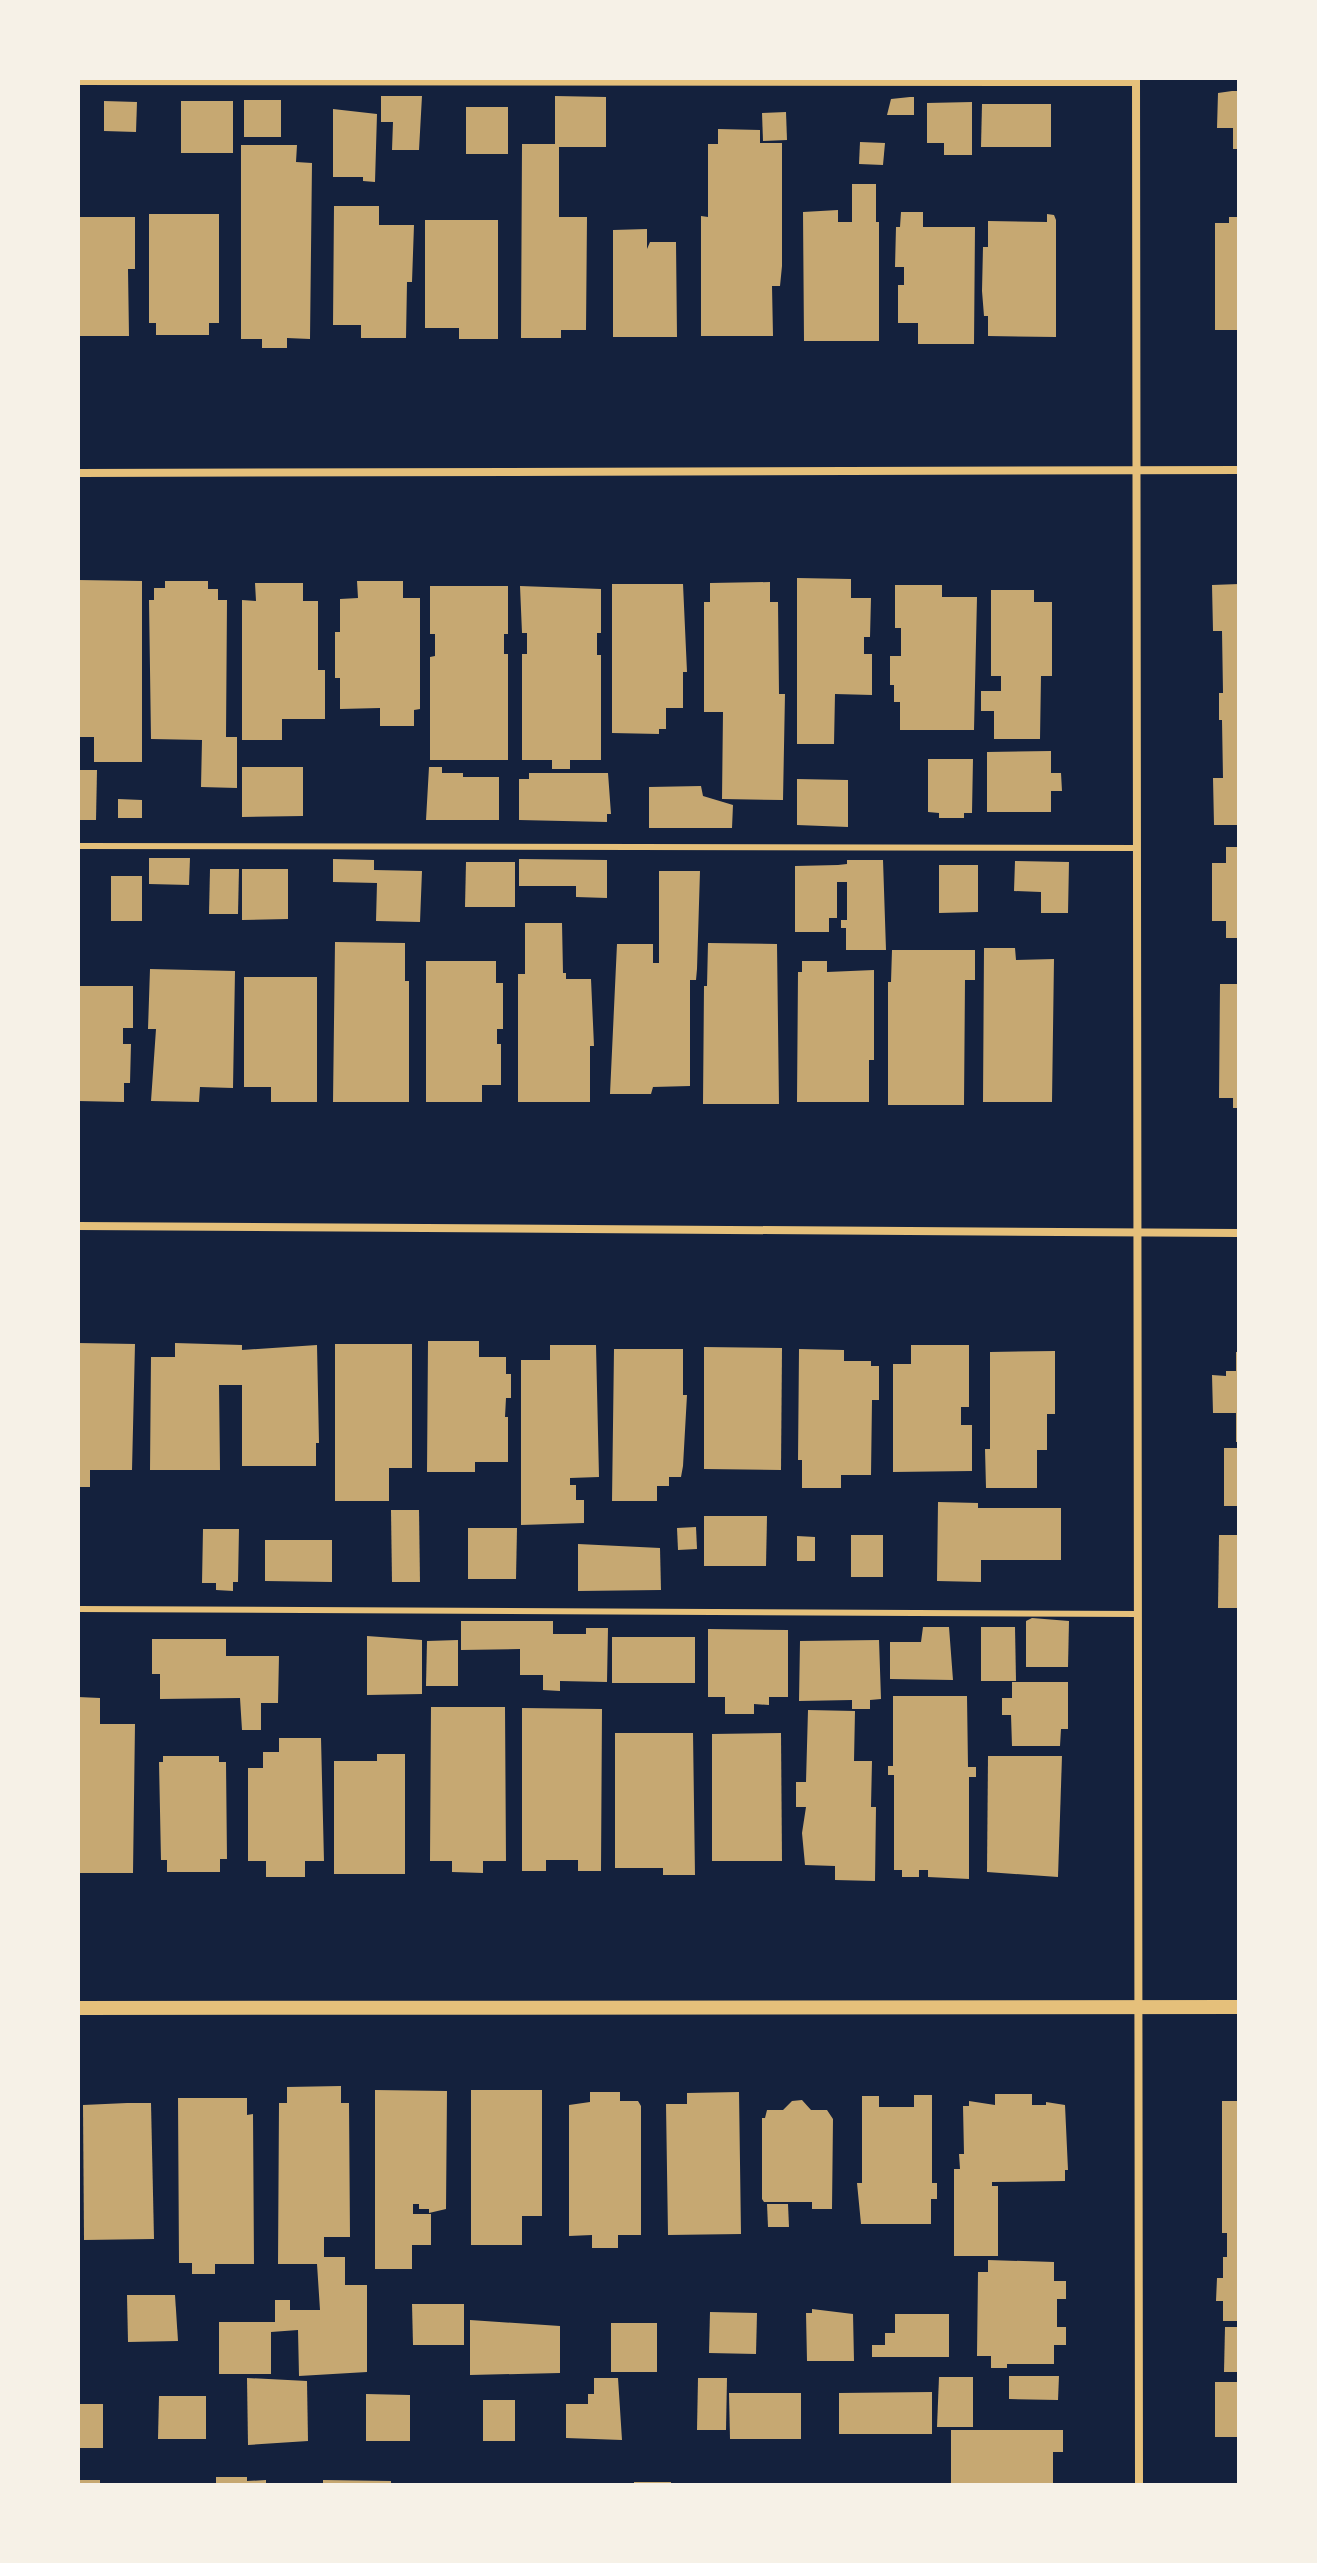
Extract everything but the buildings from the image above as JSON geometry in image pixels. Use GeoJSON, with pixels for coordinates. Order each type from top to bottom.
{"type":"FeatureCollection","features":[{"type":"Feature","properties":{"kind":"street"},"geometry":{"type":"LineString","coordinates":[[1136,80],[1139,2485]]}},
{"type":"Feature","properties":{"kind":"street"},"geometry":{"type":"LineString","coordinates":[[78,473],[1239,470]]}},
{"type":"Feature","properties":{"kind":"street"},"geometry":{"type":"LineString","coordinates":[[78,1226],[1239,1233]]}},
{"type":"Feature","properties":{"kind":"street"},"geometry":{"type":"LineString","coordinates":[[78,2008],[1239,2007]]}},
{"type":"Feature","properties":{"kind":"lane"},"geometry":{"type":"LineString","coordinates":[[78,82],[1136,80]]}},
{"type":"Feature","properties":{"kind":"lane"},"geometry":{"type":"LineString","coordinates":[[78,846],[1137,848]]}},
{"type":"Feature","properties":{"kind":"lane"},"geometry":{"type":"LineString","coordinates":[[78,1609],[1138,1614]]}}]}
